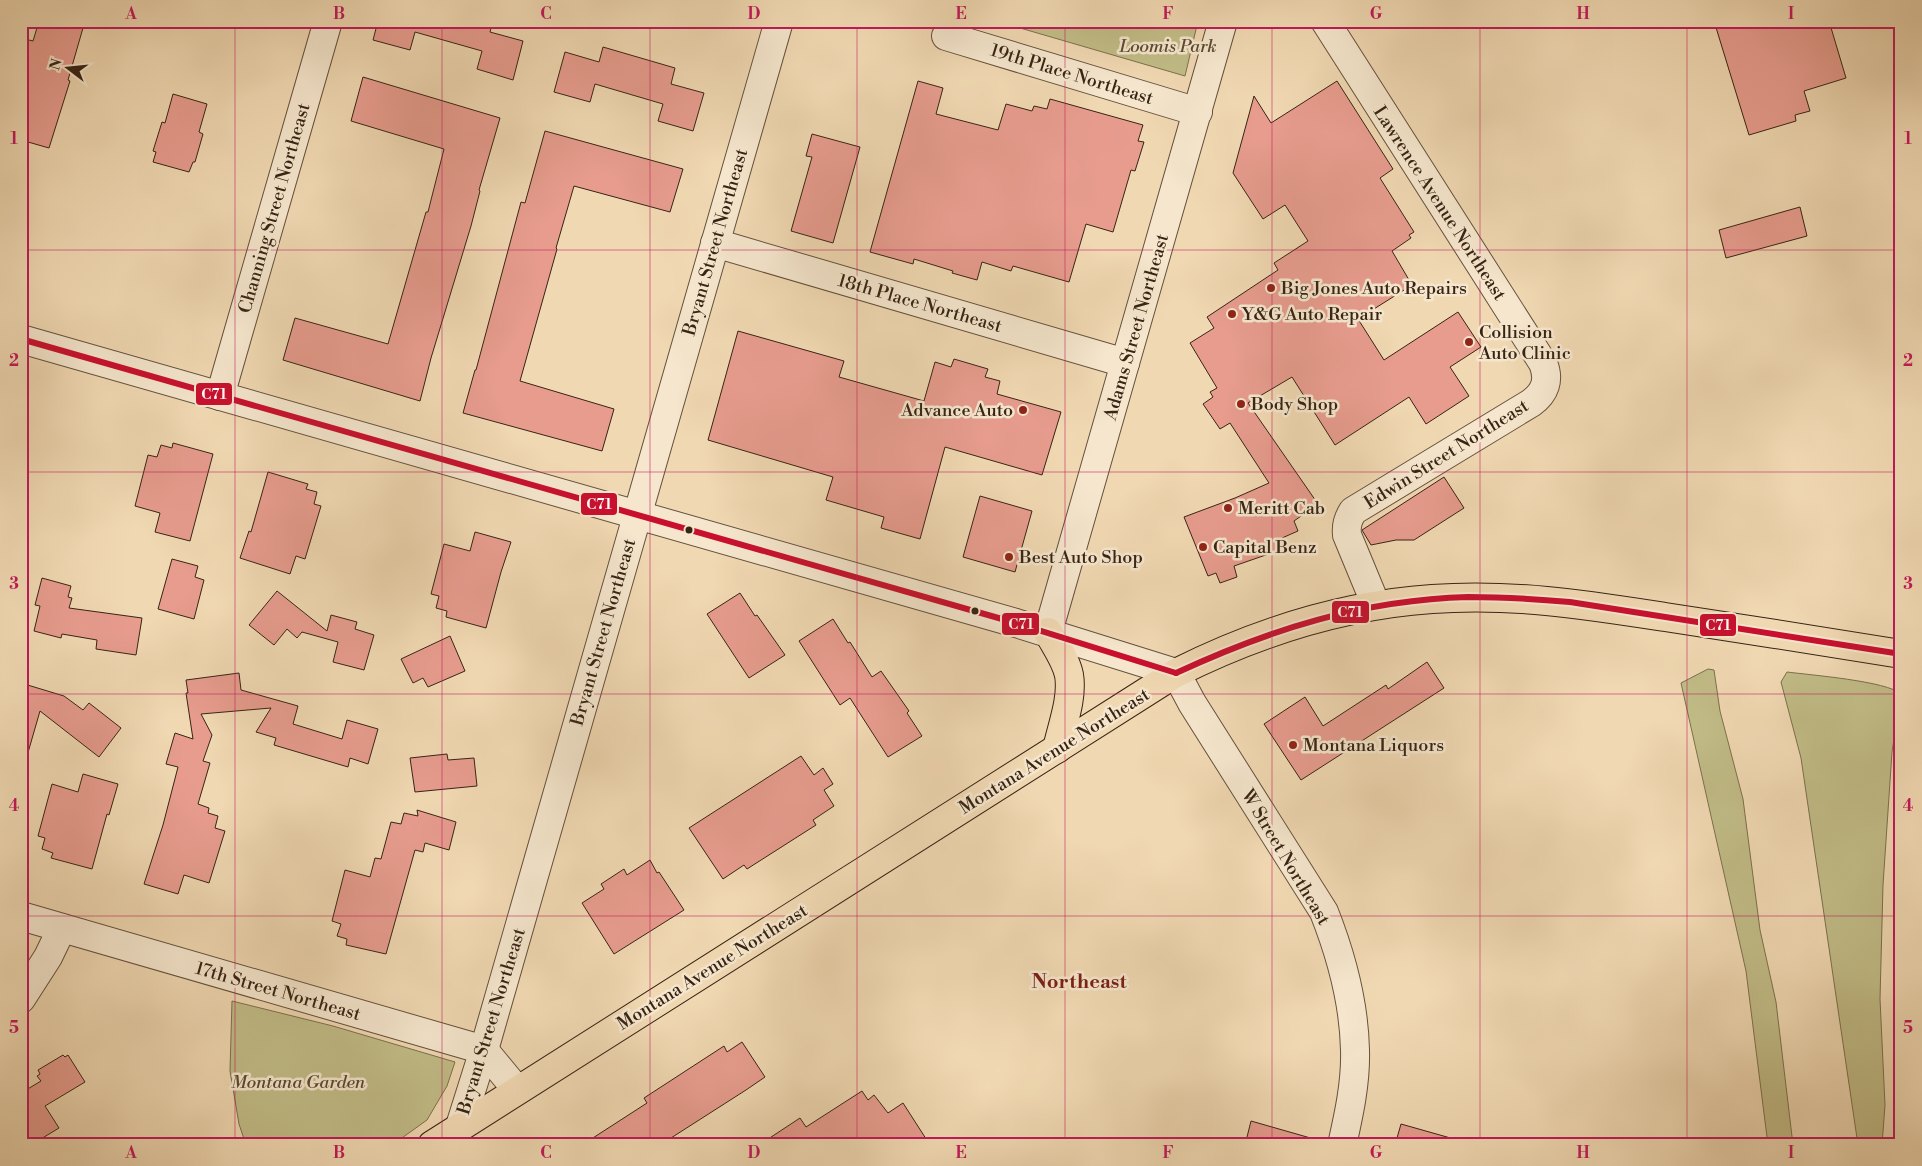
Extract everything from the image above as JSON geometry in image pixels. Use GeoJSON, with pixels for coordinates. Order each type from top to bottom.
{"type":"FeatureCollection","features":[{"type":"Feature","properties":{"kind":"main road","name":"Montana Avenue Northeast"},"geometry":{"type":"LineString","coordinates":[[432,1145],[1176,673],[1211,655],[1263,635],[1316,619],[1376,605],[1470,597],[1545,599],[1901,654]]}},
{"type":"Feature","properties":{"kind":"main road"},"geometry":{"type":"LineString","coordinates":[[1048,632],[1062,656],[1069,674],[1069,695],[1057,748]]}},
{"type":"Feature","properties":{"kind":"street","name":"Channing Street Northeast"},"geometry":{"type":"LineString","coordinates":[[220,396],[328,21]]}},
{"type":"Feature","properties":{"kind":"street","name":"Bryant Street Northeast"},"geometry":{"type":"LineString","coordinates":[[460,1126],[484,1050],[778,21]]}},
{"type":"Feature","properties":{"kind":"street","name":"Adams Street Northeast"},"geometry":{"type":"LineString","coordinates":[[1048,632],[1223,21]]}},
{"type":"Feature","properties":{"kind":"street","name":"Lawrence Avenue Northeast"},"geometry":{"type":"LineString","coordinates":[[1325,21],[1542,363],[1547,379],[1545,387]]}},
{"type":"Feature","properties":{"kind":"street","name":"19th Place Northeast"},"geometry":{"type":"LineString","coordinates":[[946,36],[1198,112]]}},
{"type":"Feature","properties":{"kind":"street","name":"18th Place Northeast"},"geometry":{"type":"LineString","coordinates":[[715,243],[1125,363]]}},
{"type":"Feature","properties":{"kind":"street"},"geometry":{"type":"LineString","coordinates":[[21,339],[1048,632],[1176,673]]}},
{"type":"Feature","properties":{"kind":"street","name":"Edwin Street Northeast"},"geometry":{"type":"LineString","coordinates":[[1376,605],[1347,535],[1346,526],[1348,518],[1353,512],[1531,403],[1539,397],[1545,387]]}},
{"type":"Feature","properties":{"kind":"street","name":"W Street Northeast"},"geometry":{"type":"LineString","coordinates":[[1176,673],[1192,703],[1324,912],[1332,934],[1347,989],[1355,1050],[1352,1094],[1342,1145]]}},
{"type":"Feature","properties":{"kind":"street","name":"17th Street Northeast"},"geometry":{"type":"LineString","coordinates":[[21,916],[484,1050]]}},
{"type":"Feature","properties":{"kind":"street"},"geometry":{"type":"LineString","coordinates":[[21,999],[37,976],[62,928]]}},
{"type":"Feature","properties":{"kind":"street"},"geometry":{"type":"LineString","coordinates":[[484,1050],[517,1090]]}},
{"type":"Feature","properties":{"kind":"green space","name":"Loomis Park"},"geometry":{"type":"Polygon","coordinates":[[[996,21],[1198,21],[1185,76],[996,21]]]}},
{"type":"Feature","properties":{"kind":"green space"},"geometry":{"type":"Polygon","coordinates":[[[1708,669],[1714,670],[1720,711],[1743,799],[1760,930],[1776,1002],[1793,1145],[1768,1145],[1746,971],[1681,683],[1708,669]]]}},
{"type":"Feature","properties":{"kind":"green space"},"geometry":{"type":"Polygon","coordinates":[[[1787,672],[1865,682],[1893,689],[1901,694],[1892,752],[1883,885],[1880,999],[1885,1105],[1882,1145],[1858,1145],[1801,758],[1781,682],[1787,672]]]}},
{"type":"Feature","properties":{"kind":"green space","name":"Montana Garden"},"geometry":{"type":"Polygon","coordinates":[[[232,1001],[333,1026],[455,1062],[447,1086],[427,1120],[392,1145],[246,1145],[239,1124],[230,1071],[232,1001]]]}},
{"type":"Feature","properties":{"kind":"building"},"geometry":{"type":"Polygon","coordinates":[[[39,21],[85,21],[68,80],[70,81],[49,148],[21,140],[21,38],[33,41],[39,21]]]}},
{"type":"Feature","properties":{"kind":"building"},"geometry":{"type":"Polygon","coordinates":[[[378,21],[493,21],[490,32],[523,41],[513,80],[477,69],[482,51],[415,32],[410,50],[373,40],[378,21]]]}},
{"type":"Feature","properties":{"kind":"building"},"geometry":{"type":"Polygon","coordinates":[[[1714,21],[1829,21],[1846,78],[1804,91],[1810,111],[1795,115],[1796,121],[1749,135],[1714,21]]]}},
{"type":"Feature","properties":{"kind":"building"},"geometry":{"type":"Polygon","coordinates":[[[603,47],[675,68],[671,84],[704,93],[693,131],[658,121],[663,104],[595,84],[590,102],[554,92],[565,52],[599,62],[603,47]]]}},
{"type":"Feature","properties":{"kind":"building"},"geometry":{"type":"Polygon","coordinates":[[[363,77],[500,118],[420,401],[283,360],[295,318],[388,344],[426,212],[428,212],[444,149],[351,121],[363,77]]]}},
{"type":"Feature","properties":{"kind":"building"},"geometry":{"type":"Polygon","coordinates":[[[918,81],[943,88],[936,114],[998,130],[1006,104],[1032,111],[1034,106],[1047,109],[1050,99],[1143,125],[1138,141],[1144,142],[1135,171],[1131,170],[1113,232],[1086,224],[1069,282],[1013,266],[1011,271],[982,262],[977,280],[914,259],[913,264],[870,252],[918,81]]]}},
{"type":"Feature","properties":{"kind":"building"},"geometry":{"type":"Polygon","coordinates":[[[1337,81],[1393,169],[1380,178],[1414,232],[1409,235],[1411,238],[1392,251],[1412,285],[1358,319],[1384,360],[1458,312],[1481,347],[1450,367],[1469,396],[1426,424],[1409,397],[1335,445],[1292,377],[1248,403],[1318,504],[1294,521],[1298,531],[1282,538],[1286,548],[1234,566],[1237,577],[1220,583],[1216,573],[1208,576],[1184,517],[1269,483],[1230,423],[1220,429],[1203,404],[1213,397],[1210,392],[1217,388],[1190,343],[1214,328],[1207,317],[1278,270],[1274,263],[1308,241],[1285,205],[1263,219],[1233,173],[1254,96],[1271,123],[1337,81]]]}},
{"type":"Feature","properties":{"kind":"building"},"geometry":{"type":"Polygon","coordinates":[[[173,94],[207,104],[199,132],[203,134],[195,162],[193,162],[189,172],[153,162],[156,152],[153,151],[162,122],[165,123],[173,94]]]}},
{"type":"Feature","properties":{"kind":"building"},"geometry":{"type":"Polygon","coordinates":[[[545,131],[683,169],[670,212],[574,186],[556,248],[520,381],[614,409],[602,451],[463,413],[521,202],[525,203],[545,131]]]}},
{"type":"Feature","properties":{"kind":"building"},"geometry":{"type":"Polygon","coordinates":[[[812,134],[860,147],[833,243],[791,231],[812,157],[806,156],[812,134]]]}},
{"type":"Feature","properties":{"kind":"building"},"geometry":{"type":"Polygon","coordinates":[[[1800,207],[1807,236],[1726,258],[1719,230],[1800,207]]]}},
{"type":"Feature","properties":{"kind":"building"},"geometry":{"type":"Polygon","coordinates":[[[738,331],[844,361],[839,377],[924,401],[935,362],[951,367],[954,359],[988,369],[985,377],[1000,381],[997,394],[1061,412],[1042,475],[945,447],[920,539],[881,528],[884,517],[826,500],[833,477],[708,440],[738,331]]]}},
{"type":"Feature","properties":{"kind":"building"},"geometry":{"type":"Polygon","coordinates":[[[173,443],[213,454],[190,541],[155,532],[160,513],[135,506],[148,455],[157,457],[161,445],[172,448],[173,443]]]}},
{"type":"Feature","properties":{"kind":"building"},"geometry":{"type":"Polygon","coordinates":[[[268,472],[308,484],[306,489],[317,492],[314,504],[321,506],[305,559],[296,556],[290,574],[240,558],[249,531],[251,532],[268,472]]]}},
{"type":"Feature","properties":{"kind":"building"},"geometry":{"type":"Polygon","coordinates":[[[1444,477],[1464,508],[1414,540],[1396,540],[1371,545],[1362,530],[1444,477]]]}},
{"type":"Feature","properties":{"kind":"building"},"geometry":{"type":"Polygon","coordinates":[[[980,496],[1032,511],[1015,572],[963,557],[980,496]]]}},
{"type":"Feature","properties":{"kind":"building"},"geometry":{"type":"Polygon","coordinates":[[[475,532],[511,542],[486,628],[446,617],[447,611],[436,608],[439,596],[431,594],[444,544],[470,551],[475,532]]]}},
{"type":"Feature","properties":{"kind":"building"},"geometry":{"type":"Polygon","coordinates":[[[172,559],[198,566],[195,577],[204,580],[194,619],[158,609],[172,559]]]}},
{"type":"Feature","properties":{"kind":"building"},"geometry":{"type":"Polygon","coordinates":[[[42,578],[71,586],[68,597],[72,598],[69,608],[142,618],[136,655],[96,649],[97,640],[62,634],[61,638],[34,631],[40,606],[35,605],[42,578]]]}},
{"type":"Feature","properties":{"kind":"building"},"geometry":{"type":"Polygon","coordinates":[[[277,591],[327,631],[331,615],[357,622],[355,629],[374,635],[364,670],[333,662],[338,642],[302,632],[297,638],[287,629],[274,645],[249,625],[277,591]]]}},
{"type":"Feature","properties":{"kind":"building"},"geometry":{"type":"Polygon","coordinates":[[[740,593],[785,655],[749,678],[707,614],[740,593]]]}},
{"type":"Feature","properties":{"kind":"building"},"geometry":{"type":"Polygon","coordinates":[[[833,619],[872,677],[881,671],[909,711],[907,713],[922,736],[888,757],[850,698],[840,705],[799,641],[833,619]]]}},
{"type":"Feature","properties":{"kind":"building"},"geometry":{"type":"Polygon","coordinates":[[[450,636],[465,671],[428,687],[423,678],[413,683],[401,659],[450,636]]]}},
{"type":"Feature","properties":{"kind":"building"},"geometry":{"type":"Polygon","coordinates":[[[1427,662],[1444,688],[1301,780],[1264,724],[1305,697],[1323,726],[1386,685],[1388,689],[1427,662]]]}},
{"type":"Feature","properties":{"kind":"building"},"geometry":{"type":"Polygon","coordinates":[[[239,673],[241,690],[298,706],[293,724],[342,739],[347,720],[378,729],[368,764],[350,758],[348,767],[274,745],[276,738],[256,732],[271,708],[201,714],[212,735],[203,761],[210,763],[198,804],[209,808],[208,813],[218,816],[215,828],[225,831],[209,883],[184,875],[178,894],[144,884],[163,825],[178,767],[166,764],[175,733],[193,739],[186,693],[188,693],[186,680],[239,673]]]}},
{"type":"Feature","properties":{"kind":"building"},"geometry":{"type":"Polygon","coordinates":[[[21,683],[64,696],[83,710],[89,703],[121,728],[99,757],[40,711],[27,756],[21,755],[21,683]]]}},
{"type":"Feature","properties":{"kind":"building"},"geometry":{"type":"Polygon","coordinates":[[[447,754],[448,760],[474,758],[477,786],[415,792],[410,758],[447,754]]]}},
{"type":"Feature","properties":{"kind":"building"},"geometry":{"type":"Polygon","coordinates":[[[801,756],[814,775],[823,768],[833,784],[824,790],[834,806],[813,820],[816,825],[747,869],[744,865],[723,879],[689,828],[801,756]]]}},
{"type":"Feature","properties":{"kind":"building"},"geometry":{"type":"Polygon","coordinates":[[[83,774],[118,784],[109,815],[107,814],[92,869],[51,858],[53,853],[42,849],[45,838],[38,836],[52,784],[78,792],[83,774]]]}},
{"type":"Feature","properties":{"kind":"building"},"geometry":{"type":"Polygon","coordinates":[[[417,810],[456,822],[449,850],[425,843],[423,852],[415,850],[386,954],[346,945],[347,939],[337,936],[341,924],[332,921],[345,870],[370,877],[375,858],[381,859],[391,822],[401,824],[404,813],[418,816],[417,810]]]}},
{"type":"Feature","properties":{"kind":"building"},"geometry":{"type":"Polygon","coordinates":[[[650,860],[657,873],[659,872],[684,910],[614,954],[582,903],[604,889],[601,884],[624,869],[627,875],[650,860]]]}},
{"type":"Feature","properties":{"kind":"building"},"geometry":{"type":"Polygon","coordinates":[[[742,1042],[765,1077],[746,1090],[660,1145],[582,1145],[647,1103],[644,1098],[724,1046],[727,1052],[742,1042]]]}},
{"type":"Feature","properties":{"kind":"building"},"geometry":{"type":"Polygon","coordinates":[[[63,1055],[65,1057],[68,1055],[85,1082],[45,1106],[59,1128],[31,1145],[21,1145],[21,1093],[41,1081],[37,1076],[40,1074],[38,1070],[63,1055]]]}},
{"type":"Feature","properties":{"kind":"building"},"geometry":{"type":"Polygon","coordinates":[[[862,1091],[868,1100],[874,1095],[888,1113],[903,1103],[930,1145],[759,1145],[800,1118],[806,1127],[862,1091]]]}},
{"type":"Feature","properties":{"kind":"building"},"geometry":{"type":"Polygon","coordinates":[[[1251,1121],[1314,1139],[1313,1145],[1245,1145],[1251,1121]]]}},
{"type":"Feature","properties":{"kind":"building"},"geometry":{"type":"Polygon","coordinates":[[[1401,1124],[1454,1139],[1454,1145],[1395,1145],[1401,1124]]]}},
{"type":"Feature","properties":{"kind":"transit line","name":"C71"},"geometry":{"type":"LineString","coordinates":[[21,339],[1016,623],[1176,673]]}},
{"type":"Feature","properties":{"kind":"transit line","name":"C71"},"geometry":{"type":"LineString","coordinates":[[1176,673],[1247,643],[1282,630],[1318,620],[1391,604],[1429,599],[1468,597],[1570,602],[1901,654]]}},
{"type":"Feature","properties":{"kind":"place","name":"Big Jones Auto Repairs"},"geometry":{"type":"Point","coordinates":[1271,288]}},
{"type":"Feature","properties":{"kind":"place","name":"Y&G Auto Repair"},"geometry":{"type":"Point","coordinates":[1232,314]}},
{"type":"Feature","properties":{"kind":"place","name":"Collision Auto Clinic"},"geometry":{"type":"Point","coordinates":[1469,342]}},
{"type":"Feature","properties":{"kind":"place","name":"Body Shop"},"geometry":{"type":"Point","coordinates":[1241,404]}},
{"type":"Feature","properties":{"kind":"place","name":"Advance Auto"},"geometry":{"type":"Point","coordinates":[1023,410]}},
{"type":"Feature","properties":{"kind":"place","name":"Meritt Cab"},"geometry":{"type":"Point","coordinates":[1228,508]}},
{"type":"Feature","properties":{"kind":"place","name":"Capital Benz"},"geometry":{"type":"Point","coordinates":[1203,547]}},
{"type":"Feature","properties":{"kind":"place","name":"Best Auto Shop"},"geometry":{"type":"Point","coordinates":[1009,557]}},
{"type":"Feature","properties":{"kind":"place","name":"Montana Liquors"},"geometry":{"type":"Point","coordinates":[1293,745]}},
{"type":"Feature","properties":{"kind":"district","name":"Northeast"},"geometry":{"type":"Point","coordinates":[1079,981]}}]}
